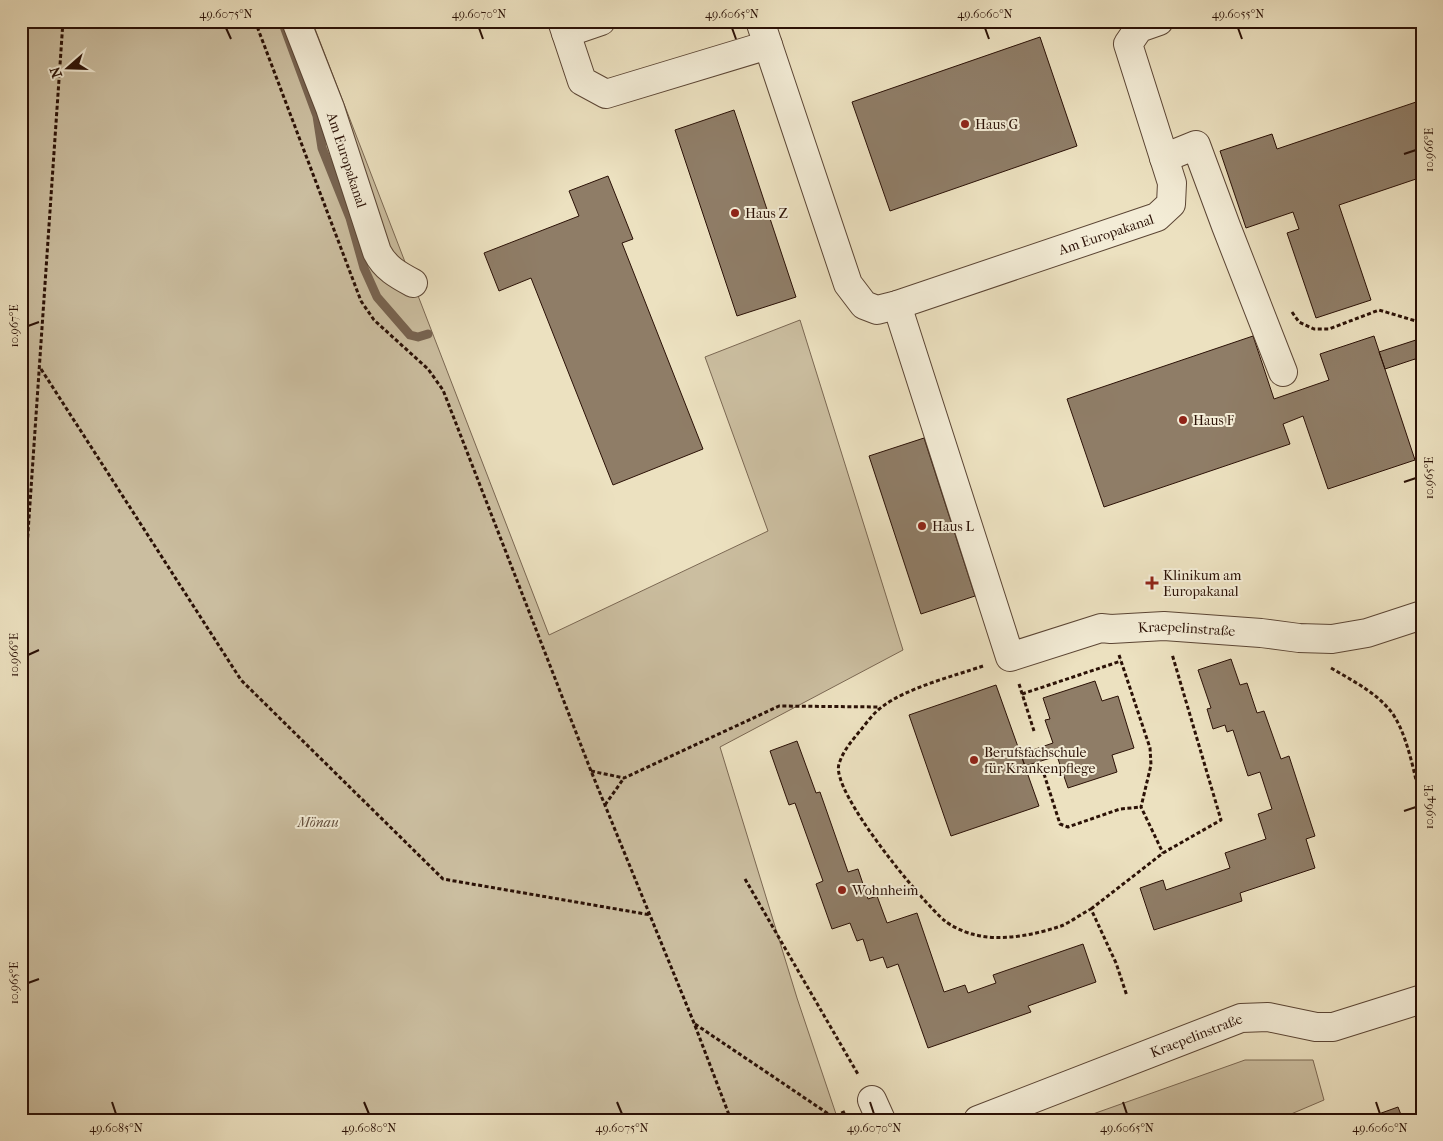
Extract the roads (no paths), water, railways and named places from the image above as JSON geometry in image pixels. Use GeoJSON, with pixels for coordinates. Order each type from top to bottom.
{"type":"FeatureCollection","features":[{"type":"Feature","properties":{"kind":"street","name":"Am Europakanal"},"geometry":{"type":"LineString","coordinates":[[296,21],[330,108],[377,252],[382,262],[394,273],[413,283]]}},
{"type":"Feature","properties":{"kind":"street","name":"Am Europakanal"},"geometry":{"type":"LineString","coordinates":[[601,21],[564,27],[582,81],[606,94],[764,33],[848,284],[864,305],[877,310],[897,305],[1157,217],[1172,204],[1172,183],[1128,44],[1139,28],[1159,21]]}},
{"type":"Feature","properties":{"kind":"street"},"geometry":{"type":"LineString","coordinates":[[1164,158],[1196,145],[1207,178],[1283,372]]}},
{"type":"Feature","properties":{"kind":"street","name":"Kraepelinstraße"},"geometry":{"type":"LineString","coordinates":[[897,305],[1010,657],[1101,628],[1111,630],[1164,626],[1299,638],[1332,639],[1367,633],[1422,615]]}},
{"type":"Feature","properties":{"kind":"street","name":"Kraepelinstraße"},"geometry":{"type":"LineString","coordinates":[[978,1120],[1241,1018],[1268,1018],[1316,1027],[1333,1026],[1422,1000]]}},
{"type":"Feature","properties":{"kind":"waterway"},"geometry":{"type":"LineString","coordinates":[[282,21],[317,116],[322,148],[350,218],[364,268],[377,297],[410,335],[418,337],[428,334]]}},
{"type":"Feature","properties":{"kind":"place","name":"Haus G"},"geometry":{"type":"Point","coordinates":[965,124]}},
{"type":"Feature","properties":{"kind":"place","name":"Haus Z"},"geometry":{"type":"Point","coordinates":[735,213]}},
{"type":"Feature","properties":{"kind":"place","name":"Haus F"},"geometry":{"type":"Point","coordinates":[1183,420]}},
{"type":"Feature","properties":{"kind":"place","name":"Haus L"},"geometry":{"type":"Point","coordinates":[922,526]}},
{"type":"Feature","properties":{"kind":"place","name":"Klinikum am Europakanal"},"geometry":{"type":"Point","coordinates":[1152,583]}},
{"type":"Feature","properties":{"kind":"place","name":"Berufsfachschule für Krankenpflege"},"geometry":{"type":"Point","coordinates":[974,760]}},
{"type":"Feature","properties":{"kind":"place","name":"Wohnheim"},"geometry":{"type":"Point","coordinates":[842,890]}},
{"type":"Feature","properties":{"kind":"park label","name":"Mönau"},"geometry":{"type":"Point","coordinates":[318,822]}}]}
